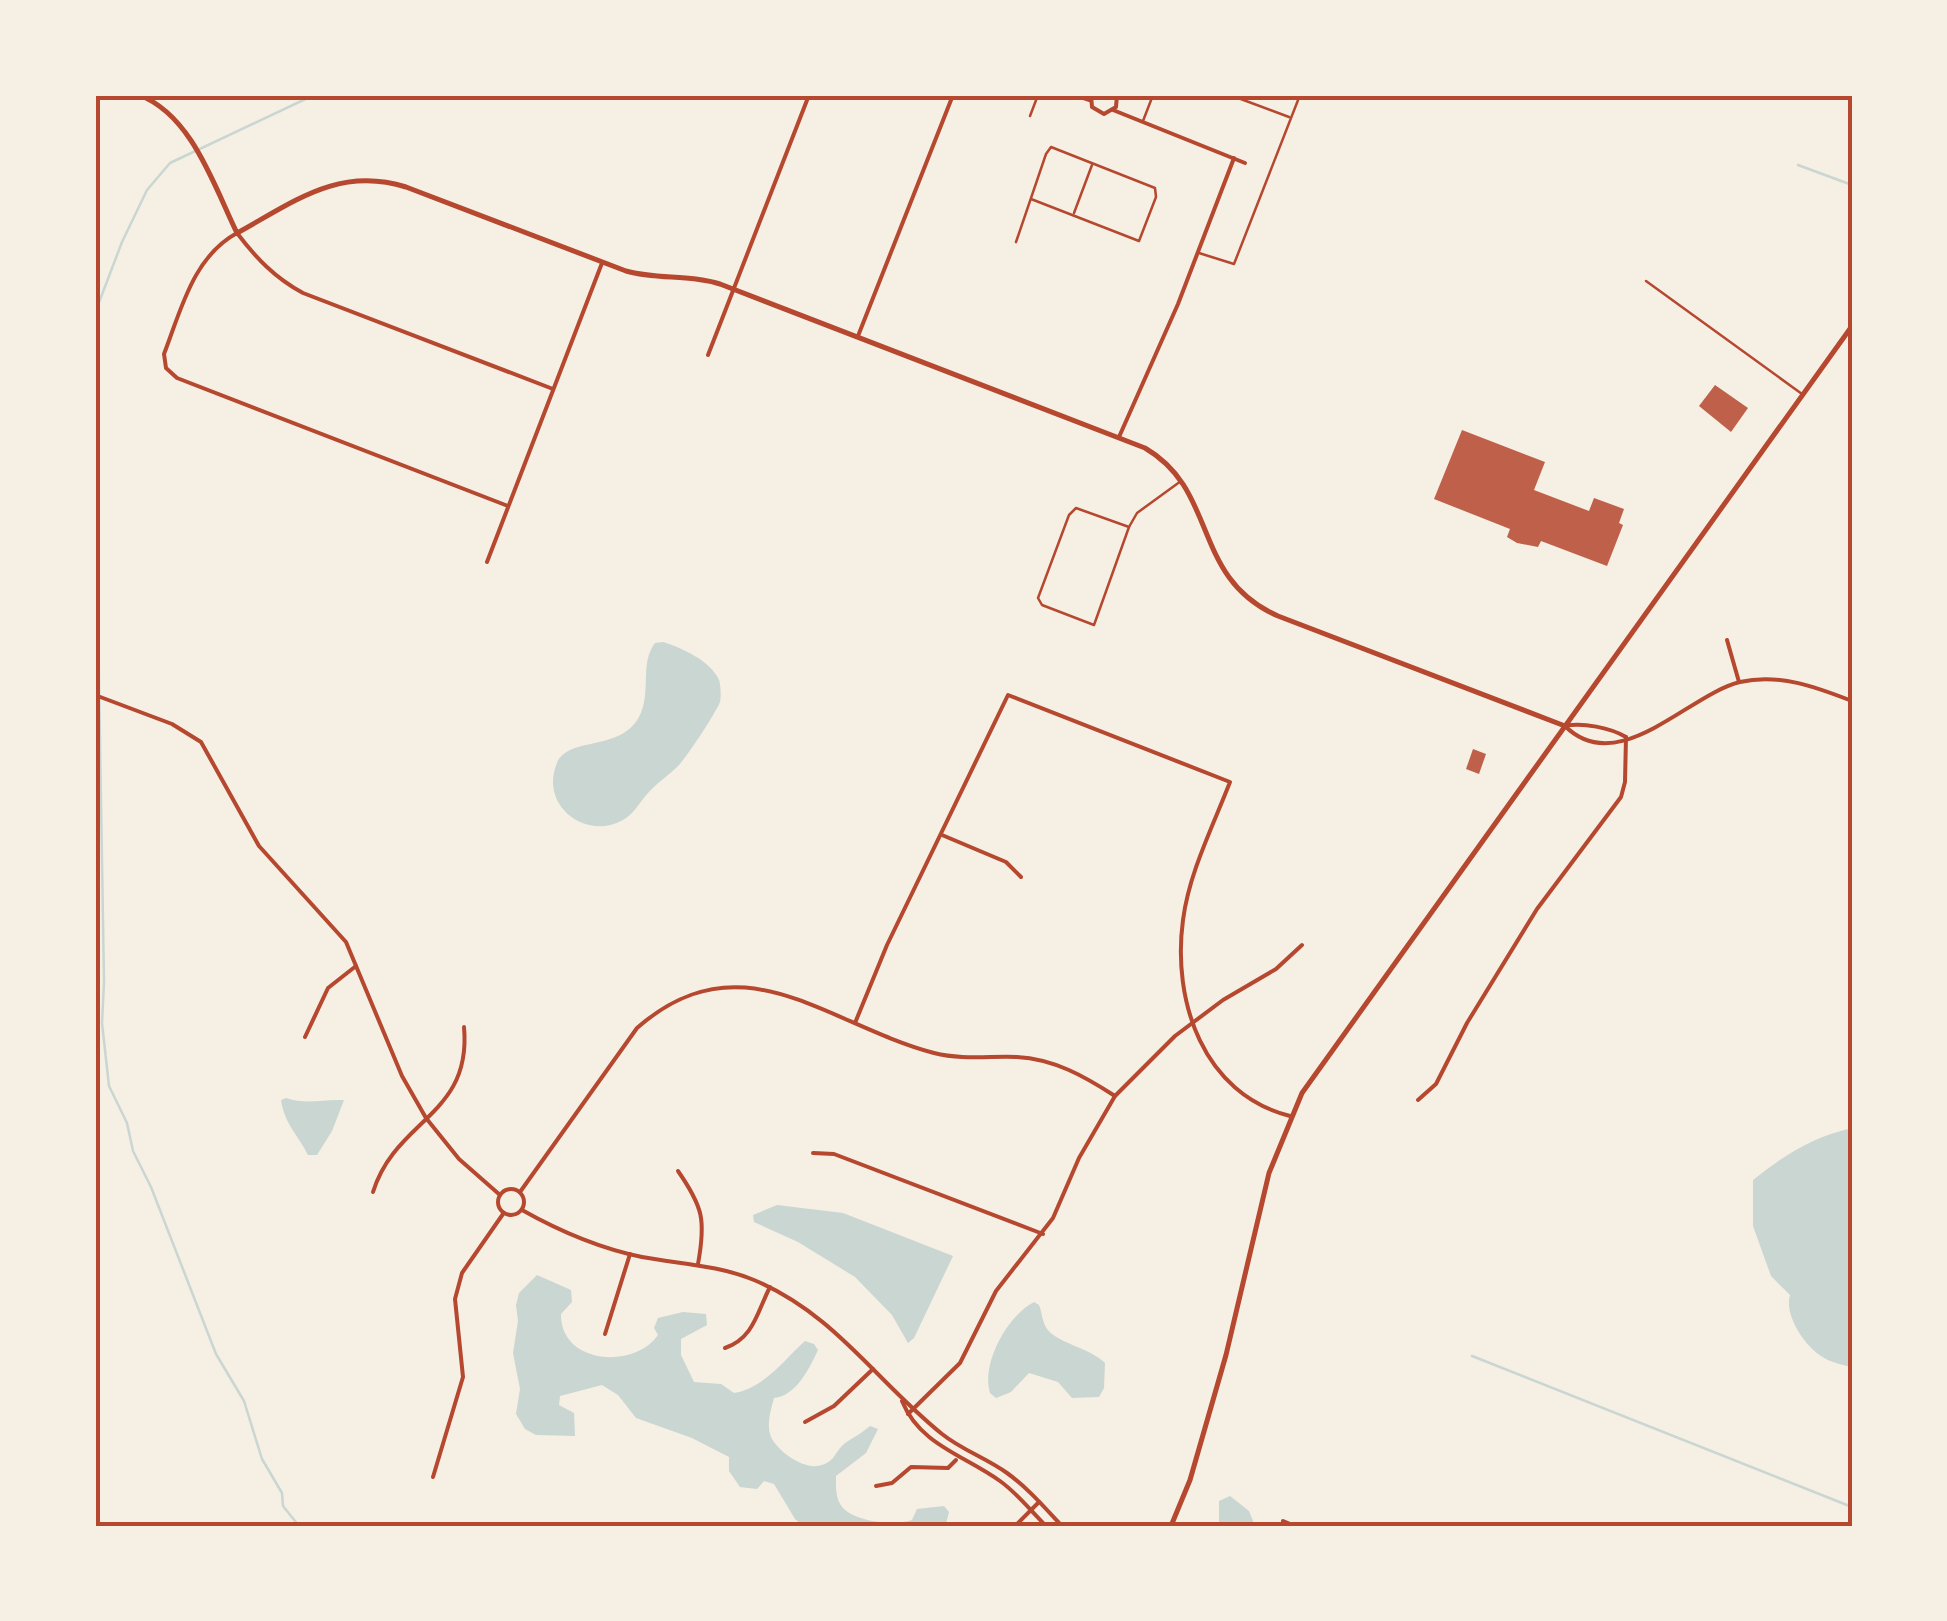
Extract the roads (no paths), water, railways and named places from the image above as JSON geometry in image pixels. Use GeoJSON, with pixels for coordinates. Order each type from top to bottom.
{"type":"FeatureCollection","features":[{"type":"Feature","properties":{"kind":"street"},"geometry":{"type":"LineString","coordinates":[[139,95],[165,109],[189,138],[237,233],[274,275],[302,293],[553,390]]}},
{"type":"Feature","properties":{"kind":"street"},"geometry":{"type":"LineString","coordinates":[[708,356],[809,95]]}},
{"type":"Feature","properties":{"kind":"street"},"geometry":{"type":"LineString","coordinates":[[858,336],[952,95]]}},
{"type":"Feature","properties":{"kind":"street"},"geometry":{"type":"LineString","coordinates":[[1113,110],[1118,95]]}},
{"type":"Feature","properties":{"kind":"street"},"geometry":{"type":"LineString","coordinates":[[1091,98],[1100,113],[1113,110],[1244,162]]}},
{"type":"Feature","properties":{"kind":"street"},"geometry":{"type":"LineString","coordinates":[[1119,437],[1234,158]]}},
{"type":"Feature","properties":{"kind":"street"},"geometry":{"type":"LineString","coordinates":[[508,506],[172,376],[164,354],[195,275],[214,250],[237,233],[322,189],[349,180],[369,179],[406,187],[641,275],[701,278],[734,289],[1154,453],[1182,480],[1229,581],[1258,606],[1595,741],[1612,743],[1650,731],[1739,682],[1792,682],[1852,701]]}},
{"type":"Feature","properties":{"kind":"street"},"geometry":{"type":"LineString","coordinates":[[487,562],[602,262]]}},
{"type":"Feature","properties":{"kind":"street"},"geometry":{"type":"LineString","coordinates":[[1171,1526],[1190,1480],[1220,1379],[1260,1208],[1290,1116],[1309,1080],[1852,326]]}},
{"type":"Feature","properties":{"kind":"street"},"geometry":{"type":"LineString","coordinates":[[1727,640],[1739,682]]}},
{"type":"Feature","properties":{"kind":"street"},"geometry":{"type":"LineString","coordinates":[[95,695],[172,724],[201,742],[259,846],[346,942],[402,1076],[426,1118],[459,1160],[500,1195]]}},
{"type":"Feature","properties":{"kind":"street"},"geometry":{"type":"LineString","coordinates":[[855,1022],[887,945],[1008,695],[1230,782],[1183,918],[1182,964],[1192,1022],[1208,1057],[1224,1077],[1260,1105],[1290,1116]]}},
{"type":"Feature","properties":{"kind":"street"},"geometry":{"type":"LineString","coordinates":[[1565,726],[1579,723],[1626,737]]}},
{"type":"Feature","properties":{"kind":"street"},"geometry":{"type":"LineString","coordinates":[[1418,1100],[1436,1084],[1467,1023],[1536,908],[1620,797],[1626,782],[1626,737]]}},
{"type":"Feature","properties":{"kind":"street"},"geometry":{"type":"LineString","coordinates":[[942,834],[1006,862],[1022,877]]}},
{"type":"Feature","properties":{"kind":"street"},"geometry":{"type":"LineString","coordinates":[[908,1414],[960,1363],[996,1291],[1043,1234],[1079,1158],[1115,1096],[1192,1022],[1276,969],[1302,945]]}},
{"type":"Feature","properties":{"kind":"street"},"geometry":{"type":"LineString","coordinates":[[304,1037],[328,988],[356,966]]}},
{"type":"Feature","properties":{"kind":"street"},"geometry":{"type":"LineString","coordinates":[[520,1192],[637,1028],[658,1010],[688,994],[735,986],[758,988],[947,1056],[1018,1057],[1054,1064],[1115,1096]]}},
{"type":"Feature","properties":{"kind":"street"},"geometry":{"type":"LineString","coordinates":[[373,1192],[385,1164],[448,1096],[462,1072],[464,1027]]}},
{"type":"Feature","properties":{"kind":"street"},"geometry":{"type":"LineString","coordinates":[[812,1153],[834,1154],[1043,1234]]}},
{"type":"Feature","properties":{"kind":"street"},"geometry":{"type":"LineString","coordinates":[[678,1171],[702,1212],[698,1264]]}},
{"type":"Feature","properties":{"kind":"street"},"geometry":{"type":"LineString","coordinates":[[509,1189],[520,1192],[524,1200],[522,1210],[514,1216],[503,1214],[498,1205],[500,1195],[509,1189]]}},
{"type":"Feature","properties":{"kind":"street"},"geometry":{"type":"LineString","coordinates":[[522,1210],[583,1241],[630,1254],[698,1264],[750,1278],[770,1288],[824,1321],[902,1401],[956,1444],[1010,1475],[1062,1526]]}},
{"type":"Feature","properties":{"kind":"street"},"geometry":{"type":"LineString","coordinates":[[432,1477],[463,1377],[455,1298],[462,1273],[503,1214]]}},
{"type":"Feature","properties":{"kind":"street"},"geometry":{"type":"LineString","coordinates":[[605,1334],[630,1254]]}},
{"type":"Feature","properties":{"kind":"street"},"geometry":{"type":"LineString","coordinates":[[725,1348],[750,1333],[770,1288]]}},
{"type":"Feature","properties":{"kind":"street"},"geometry":{"type":"LineString","coordinates":[[805,1422],[834,1406],[873,1369]]}},
{"type":"Feature","properties":{"kind":"street"},"geometry":{"type":"LineString","coordinates":[[902,1401],[932,1441],[1001,1482],[1046,1526]]}},
{"type":"Feature","properties":{"kind":"street"},"geometry":{"type":"LineString","coordinates":[[876,1486],[892,1483],[911,1467],[948,1468],[958,1457]]}},
{"type":"Feature","properties":{"kind":"street"},"geometry":{"type":"LineString","coordinates":[[1015,1526],[1039,1502]]}},
{"type":"Feature","properties":{"kind":"street"},"geometry":{"type":"LineString","coordinates":[[1282,1521],[1295,1526]]}},
{"type":"Feature","properties":{"kind":"lane"},"geometry":{"type":"LineString","coordinates":[[1030,116],[1038,95]]}},
{"type":"Feature","properties":{"kind":"lane"},"geometry":{"type":"LineString","coordinates":[[1072,95],[1091,98]]}},
{"type":"Feature","properties":{"kind":"lane"},"geometry":{"type":"LineString","coordinates":[[1142,122],[1153,95]]}},
{"type":"Feature","properties":{"kind":"lane"},"geometry":{"type":"LineString","coordinates":[[1230,95],[1291,118]]}},
{"type":"Feature","properties":{"kind":"lane"},"geometry":{"type":"LineString","coordinates":[[1198,253],[1234,264],[1300,95]]}},
{"type":"Feature","properties":{"kind":"lane"},"geometry":{"type":"LineString","coordinates":[[1016,242],[1031,199],[1051,147],[1155,188],[1156,197],[1139,242],[1031,199]]}},
{"type":"Feature","properties":{"kind":"lane"},"geometry":{"type":"LineString","coordinates":[[1074,215],[1093,162]]}},
{"type":"Feature","properties":{"kind":"lane"},"geometry":{"type":"LineString","coordinates":[[1646,281],[1804,394]]}},
{"type":"Feature","properties":{"kind":"lane"},"geometry":{"type":"LineString","coordinates":[[1129,527],[1076,508],[1069,515],[1038,598],[1042,605],[1094,625],[1137,513],[1182,480]]}},
{"type":"Feature","properties":{"kind":"waterway"},"geometry":{"type":"LineString","coordinates":[[95,323],[122,242],[147,190],[170,163],[314,95]]}},
{"type":"Feature","properties":{"kind":"waterway"},"geometry":{"type":"LineString","coordinates":[[1798,165],[1852,185]]}},
{"type":"Feature","properties":{"kind":"waterway"},"geometry":{"type":"LineString","coordinates":[[95,440],[102,1023],[109,1086],[216,1354],[244,1401],[262,1459],[282,1493],[283,1506],[299,1526]]}},
{"type":"Feature","properties":{"kind":"waterway"},"geometry":{"type":"LineString","coordinates":[[1472,1356],[1852,1507]]}}]}
